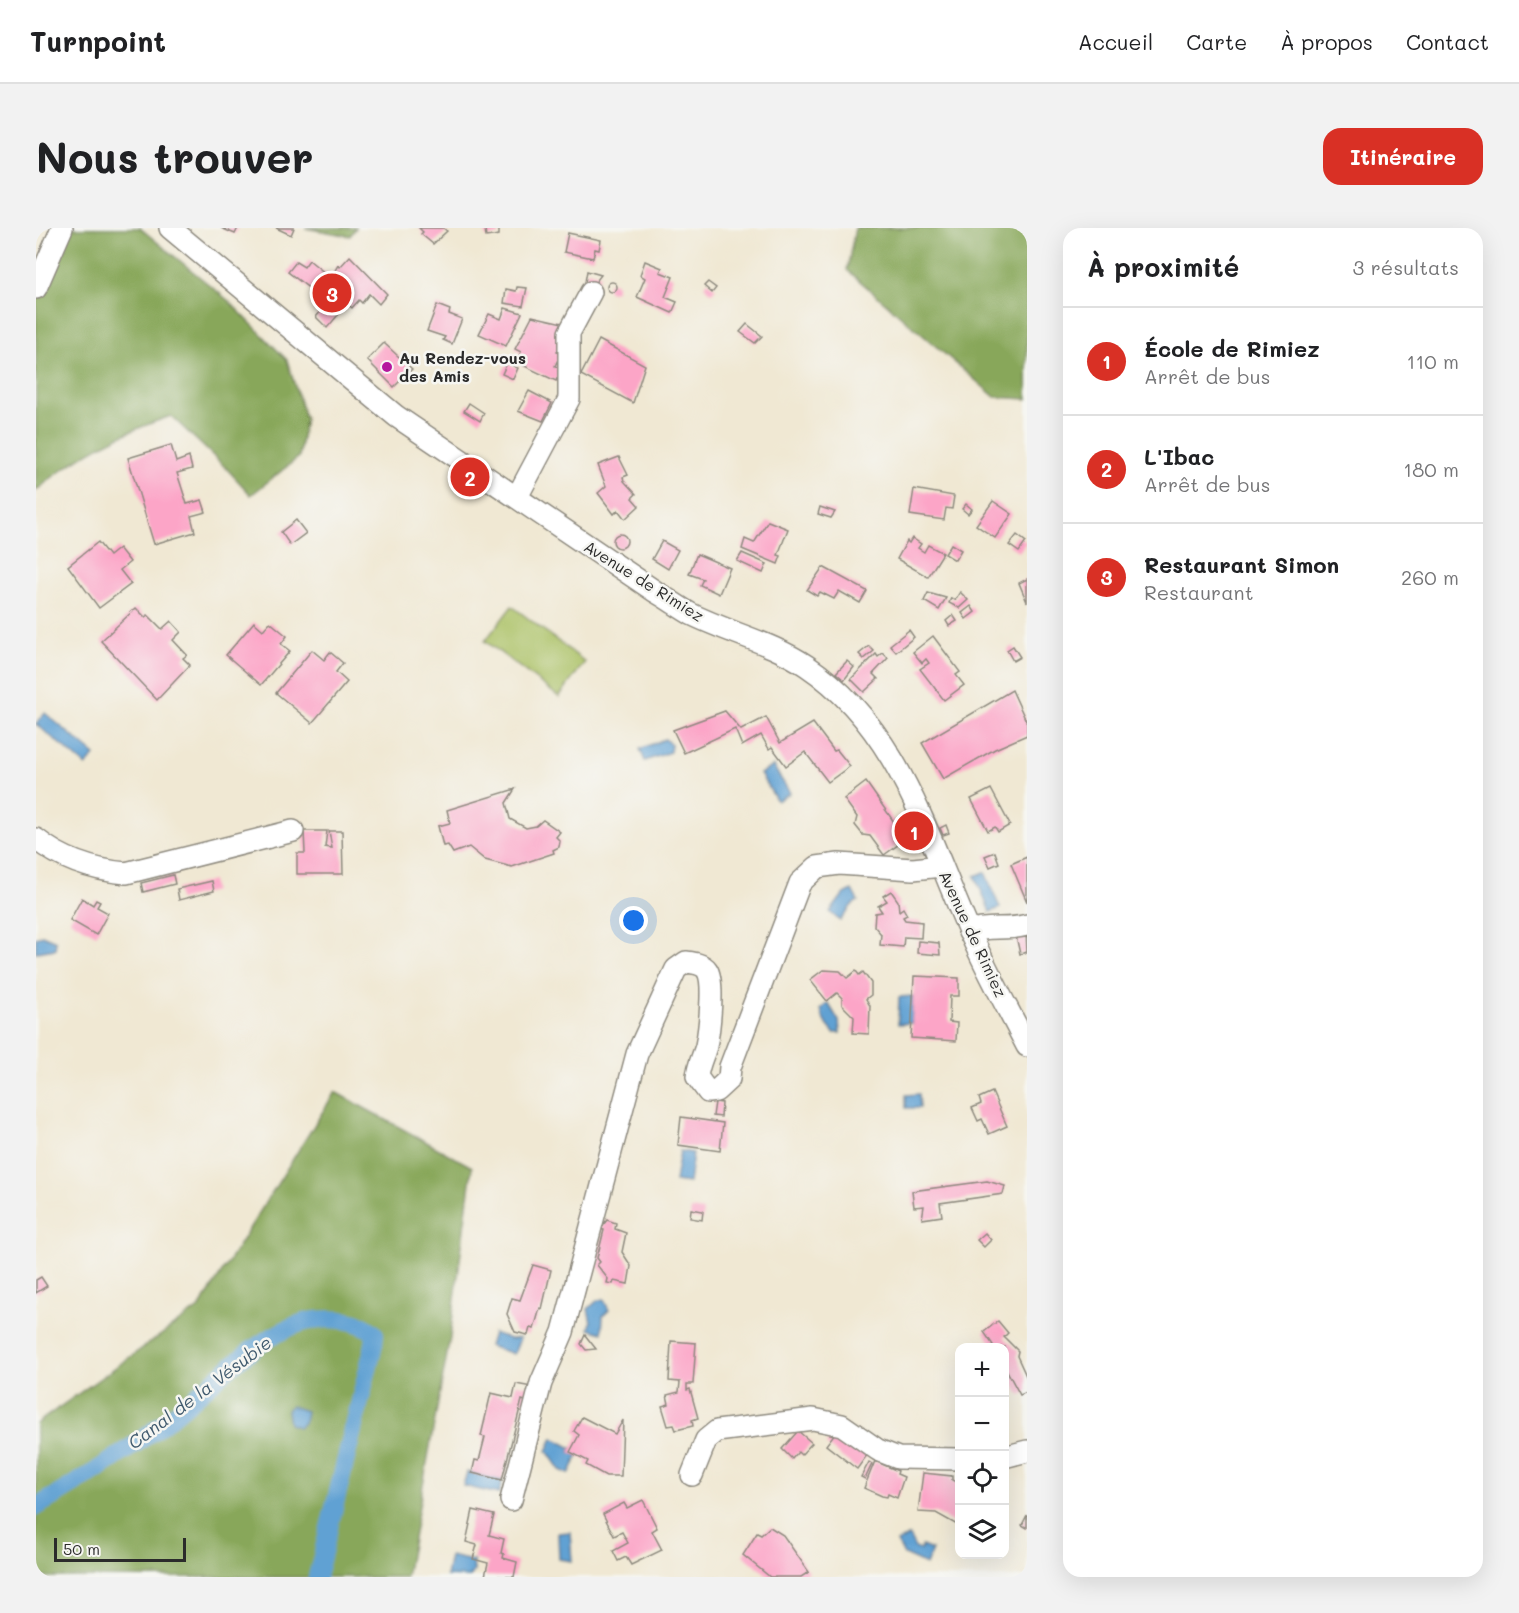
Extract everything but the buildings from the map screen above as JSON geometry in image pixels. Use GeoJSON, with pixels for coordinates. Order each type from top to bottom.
{"type":"FeatureCollection","features":[{"type":"Feature","properties":{"kind":"street"},"geometry":{"type":"LineString","coordinates":[[36,288],[62,228]]}},
{"type":"Feature","properties":{"kind":"street","name":"Avenue de Rimiez"},"geometry":{"type":"LineString","coordinates":[[170,228],[380,403],[585,545],[690,613],[784,652],[807,666],[834,689],[871,728],[900,771],[916,800],[969,932],[1027,1046]]}},
{"type":"Feature","properties":{"kind":"street"},"geometry":{"type":"LineString","coordinates":[[516,497],[569,399],[570,333],[591,292]]}},
{"type":"Feature","properties":{"kind":"street"},"geometry":{"type":"LineString","coordinates":[[36,839],[70,860],[99,871],[126,873],[293,831]]}},
{"type":"Feature","properties":{"kind":"street"},"geometry":{"type":"LineString","coordinates":[[511,1500],[541,1383],[563,1332],[637,1054],[676,969],[686,962],[698,964],[707,969],[711,980],[706,1046],[699,1062],[697,1077],[708,1092],[716,1091],[729,1079],[730,1067],[800,883],[808,873],[817,867],[839,864],[914,869],[941,866]]}},
{"type":"Feature","properties":{"kind":"street"},"geometry":{"type":"LineString","coordinates":[[969,932],[988,927],[1016,928],[1027,925]]}},
{"type":"Feature","properties":{"kind":"street"},"geometry":{"type":"LineString","coordinates":[[692,1475],[706,1440],[717,1431],[813,1419],[842,1425],[878,1450],[898,1458],[955,1460]]}},
{"type":"Feature","properties":{"kind":"street"},"geometry":{"type":"LineString","coordinates":[[1009,1456],[1027,1451]]}},
{"type":"Feature","properties":{"kind":"green space"},"geometry":{"type":"Polygon","coordinates":[[[68,228],[140,228],[229,301],[287,360],[305,418],[299,457],[251,495],[171,416],[100,446],[67,466],[36,491],[36,300],[68,228]]]}},
{"type":"Feature","properties":{"kind":"green space"},"geometry":{"type":"Polygon","coordinates":[[[305,228],[356,228],[350,236],[305,228]]]}},
{"type":"Feature","properties":{"kind":"green space"},"geometry":{"type":"Polygon","coordinates":[[[855,228],[1027,228],[1027,399],[995,397],[847,270],[855,228]]]}},
{"type":"Feature","properties":{"kind":"green space"},"geometry":{"type":"Polygon","coordinates":[[[512,606],[585,662],[559,697],[485,641],[512,606]]]}},
{"type":"Feature","properties":{"kind":"green space"},"geometry":{"type":"Polygon","coordinates":[[[335,1092],[472,1167],[450,1338],[406,1577],[36,1577],[36,1424],[200,1307],[335,1092]]]}},
{"type":"Feature","properties":{"kind":"water"},"geometry":{"type":"Polygon","coordinates":[[[45,713],[95,755],[86,766],[36,724],[45,713]]]}},
{"type":"Feature","properties":{"kind":"water"},"geometry":{"type":"Polygon","coordinates":[[[665,739],[671,745],[670,752],[645,761],[640,749],[665,739]]]}},
{"type":"Feature","properties":{"kind":"water"},"geometry":{"type":"Polygon","coordinates":[[[773,766],[790,793],[777,801],[760,774],[773,766]]]}},
{"type":"Feature","properties":{"kind":"water"},"geometry":{"type":"Polygon","coordinates":[[[985,872],[1000,908],[990,912],[975,876],[985,872]]]}},
{"type":"Feature","properties":{"kind":"water"},"geometry":{"type":"Polygon","coordinates":[[[852,890],[858,901],[840,921],[830,912],[843,895],[852,890]]]}},
{"type":"Feature","properties":{"kind":"water"},"geometry":{"type":"Polygon","coordinates":[[[42,935],[56,941],[55,949],[36,952],[36,938],[42,935]]]}},
{"type":"Feature","properties":{"kind":"water"},"geometry":{"type":"Polygon","coordinates":[[[913,996],[912,1023],[898,1024],[899,997],[913,996]]]}},
{"type":"Feature","properties":{"kind":"water"},"geometry":{"type":"Polygon","coordinates":[[[828,1003],[839,1021],[840,1033],[834,1033],[824,1021],[821,1009],[828,1003]]]}},
{"type":"Feature","properties":{"kind":"water"},"geometry":{"type":"Polygon","coordinates":[[[919,1094],[920,1108],[906,1108],[906,1095],[919,1094]]]}},
{"type":"Feature","properties":{"kind":"water"},"geometry":{"type":"Polygon","coordinates":[[[680,1151],[693,1153],[689,1183],[675,1181],[680,1151]]]}},
{"type":"Feature","properties":{"kind":"water"},"geometry":{"type":"Polygon","coordinates":[[[598,1300],[604,1300],[609,1310],[603,1316],[602,1333],[589,1329],[591,1322],[588,1309],[598,1300]]]}},
{"type":"Feature","properties":{"kind":"water"},"geometry":{"type":"Polygon","coordinates":[[[493,1333],[510,1339],[520,1338],[514,1354],[489,1346],[493,1333]]]}},
{"type":"Feature","properties":{"kind":"water"},"geometry":{"type":"Polygon","coordinates":[[[291,1406],[306,1411],[304,1423],[298,1427],[289,1424],[287,1410],[291,1406]]]}},
{"type":"Feature","properties":{"kind":"water"},"geometry":{"type":"Polygon","coordinates":[[[553,1438],[572,1448],[570,1452],[578,1456],[569,1474],[560,1470],[547,1451],[553,1438]]]}},
{"type":"Feature","properties":{"kind":"water"},"geometry":{"type":"Polygon","coordinates":[[[467,1472],[502,1480],[499,1494],[463,1486],[467,1472]]]}},
{"type":"Feature","properties":{"kind":"water"},"geometry":{"type":"Polygon","coordinates":[[[570,1532],[572,1561],[559,1559],[558,1533],[570,1532]]]}},
{"type":"Feature","properties":{"kind":"water"},"geometry":{"type":"Polygon","coordinates":[[[909,1536],[915,1548],[920,1550],[922,1546],[932,1550],[926,1565],[904,1555],[897,1542],[909,1536]]]}},
{"type":"Feature","properties":{"kind":"water"},"geometry":{"type":"Polygon","coordinates":[[[450,1556],[473,1561],[474,1571],[470,1577],[446,1576],[450,1556]]]}},
{"type":"Feature","properties":{"kind":"waterway","name":"Canal de la Vésubie"},"geometry":{"type":"LineString","coordinates":[[36,1507],[134,1445],[181,1410],[258,1345],[293,1326],[313,1320],[347,1321],[367,1328],[375,1334],[374,1344],[317,1577]]}},
{"type":"Feature","properties":{"kind":"place","name":"Restaurant Simon"},"geometry":{"type":"Point","coordinates":[332,293]}},
{"type":"Feature","properties":{"kind":"place","name":"Au Rendez-vous des Amis"},"geometry":{"type":"Point","coordinates":[387,367]}},
{"type":"Feature","properties":{"kind":"place","name":"L'Ibac"},"geometry":{"type":"Point","coordinates":[470,477]}},
{"type":"Feature","properties":{"kind":"place","name":"École de Rimiez"},"geometry":{"type":"Point","coordinates":[914,831]}}]}
